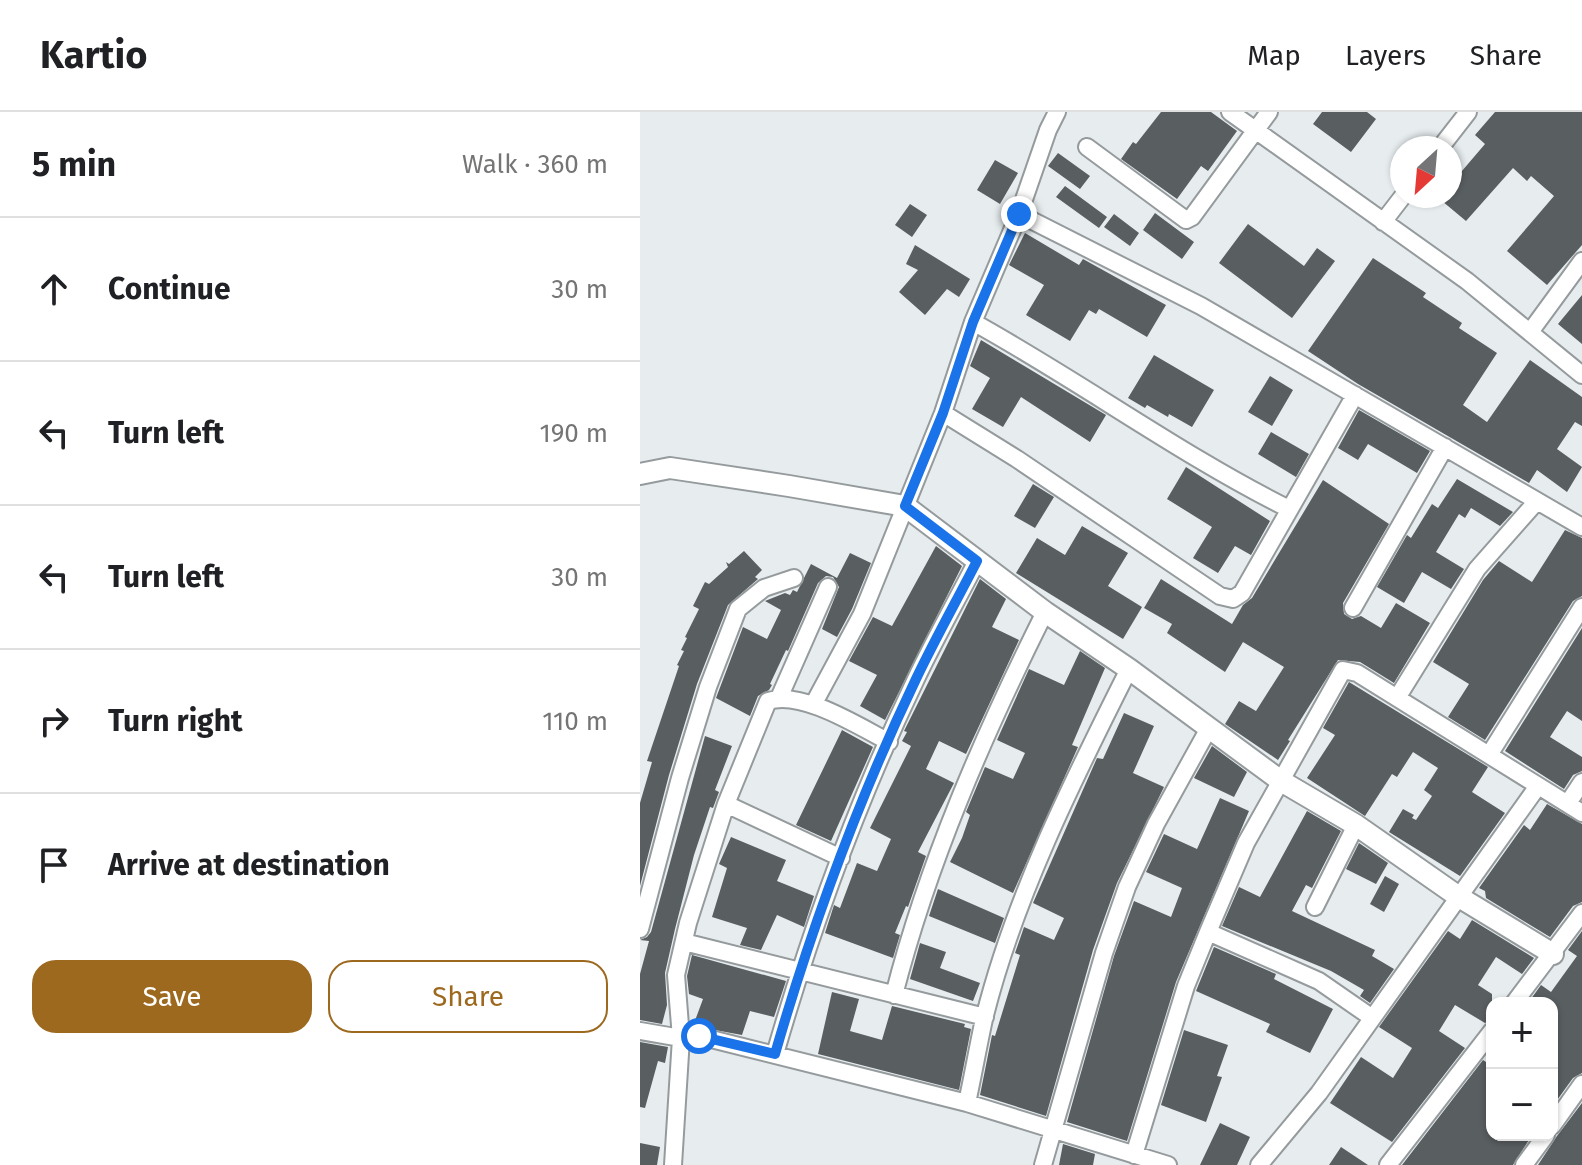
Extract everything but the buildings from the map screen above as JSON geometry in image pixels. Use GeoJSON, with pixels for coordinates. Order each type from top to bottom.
{"type":"FeatureCollection","features":[{"type":"Feature","properties":{"kind":"street"},"geometry":{"type":"LineString","coordinates":[[813,705],[862,614],[943,413],[973,322],[1019,214],[1057,112]]}},
{"type":"Feature","properties":{"kind":"street"},"geometry":{"type":"LineString","coordinates":[[1230,112],[1467,281],[1582,375]]}},
{"type":"Feature","properties":{"kind":"street"},"geometry":{"type":"LineString","coordinates":[[1087,147],[1186,220],[1192,217],[1269,112]]}},
{"type":"Feature","properties":{"kind":"street"},"geometry":{"type":"LineString","coordinates":[[1449,136],[1468,112]]}},
{"type":"Feature","properties":{"kind":"street"},"geometry":{"type":"LineString","coordinates":[[1383,222],[1394,208]]}},
{"type":"Feature","properties":{"kind":"street"},"geometry":{"type":"LineString","coordinates":[[1019,214],[1201,306],[1582,527]]}},
{"type":"Feature","properties":{"kind":"street"},"geometry":{"type":"LineString","coordinates":[[1530,332],[1582,261]]}},
{"type":"Feature","properties":{"kind":"street"},"geometry":{"type":"LineString","coordinates":[[973,322],[1037,357],[1234,480],[1289,509]]}},
{"type":"Feature","properties":{"kind":"street"},"geometry":{"type":"LineString","coordinates":[[943,413],[1017,459],[1220,596],[1233,599],[1242,593],[1355,395]]}},
{"type":"Feature","properties":{"kind":"street"},"geometry":{"type":"LineString","coordinates":[[1353,608],[1445,447]]}},
{"type":"Feature","properties":{"kind":"street"},"geometry":{"type":"LineString","coordinates":[[640,474],[670,468],[905,506],[1045,612],[1129,669],[1281,781],[1356,825],[1459,897],[1553,954]]}},
{"type":"Feature","properties":{"kind":"street"},"geometry":{"type":"LineString","coordinates":[[1397,698],[1477,569],[1537,501]]}},
{"type":"Feature","properties":{"kind":"street"},"geometry":{"type":"LineString","coordinates":[[775,1054],[799,971],[841,858],[916,678],[977,561]]}},
{"type":"Feature","properties":{"kind":"street"},"geometry":{"type":"LineString","coordinates":[[640,929],[680,778],[708,687],[738,609],[764,588],[794,578]]}},
{"type":"Feature","properties":{"kind":"street"},"geometry":{"type":"LineString","coordinates":[[779,698],[828,587]]}},
{"type":"Feature","properties":{"kind":"street"},"geometry":{"type":"LineString","coordinates":[[1489,755],[1582,607]]}},
{"type":"Feature","properties":{"kind":"street"},"geometry":{"type":"LineString","coordinates":[[894,995],[909,938],[977,753],[1045,612]]}},
{"type":"Feature","properties":{"kind":"street"},"geometry":{"type":"LineString","coordinates":[[967,1103],[985,1017],[1039,860],[1078,770],[1129,669]]}},
{"type":"Feature","properties":{"kind":"street"},"geometry":{"type":"LineString","coordinates":[[1134,1155],[1186,986],[1246,843],[1343,670],[1357,673],[1575,808],[1582,782]]}},
{"type":"Feature","properties":{"kind":"street"},"geometry":{"type":"LineString","coordinates":[[673,1165],[681,1038],[676,975],[726,804],[768,701],[779,698],[813,705],[889,742]]}},
{"type":"Feature","properties":{"kind":"street"},"geometry":{"type":"LineString","coordinates":[[1043,1165],[1104,953],[1127,887],[1156,824],[1209,728]]}},
{"type":"Feature","properties":{"kind":"street"},"geometry":{"type":"LineString","coordinates":[[1259,1165],[1319,1093],[1538,786]]}},
{"type":"Feature","properties":{"kind":"street"},"geometry":{"type":"LineString","coordinates":[[726,804],[841,858]]}},
{"type":"Feature","properties":{"kind":"street"},"geometry":{"type":"LineString","coordinates":[[1315,907],[1356,825]]}},
{"type":"Feature","properties":{"kind":"street"},"geometry":{"type":"LineString","coordinates":[[1519,997],[1582,913]]}},
{"type":"Feature","properties":{"kind":"street"},"geometry":{"type":"LineString","coordinates":[[1208,932],[1319,981],[1371,1017]]}},
{"type":"Feature","properties":{"kind":"street"},"geometry":{"type":"LineString","coordinates":[[684,942],[985,1017]]}},
{"type":"Feature","properties":{"kind":"street"},"geometry":{"type":"LineString","coordinates":[[640,1031],[681,1038],[699,1036],[775,1054],[967,1103],[1168,1165]]}},
{"type":"Feature","properties":{"kind":"street"},"geometry":{"type":"LineString","coordinates":[[1388,1165],[1486,1039]]}},
{"type":"Feature","properties":{"kind":"street"},"geometry":{"type":"LineString","coordinates":[[1558,1118],[1582,1084]]}},
{"type":"Feature","properties":{"kind":"street"},"geometry":{"type":"LineString","coordinates":[[1524,1165],[1542,1141]]}},
{"type":"Feature","properties":{"kind":"route"},"geometry":{"type":"LineString","coordinates":[[699,1036],[775,1054],[799,971],[856,819],[916,678],[977,561],[905,506],[943,413],[973,322],[1019,214]]}}]}
